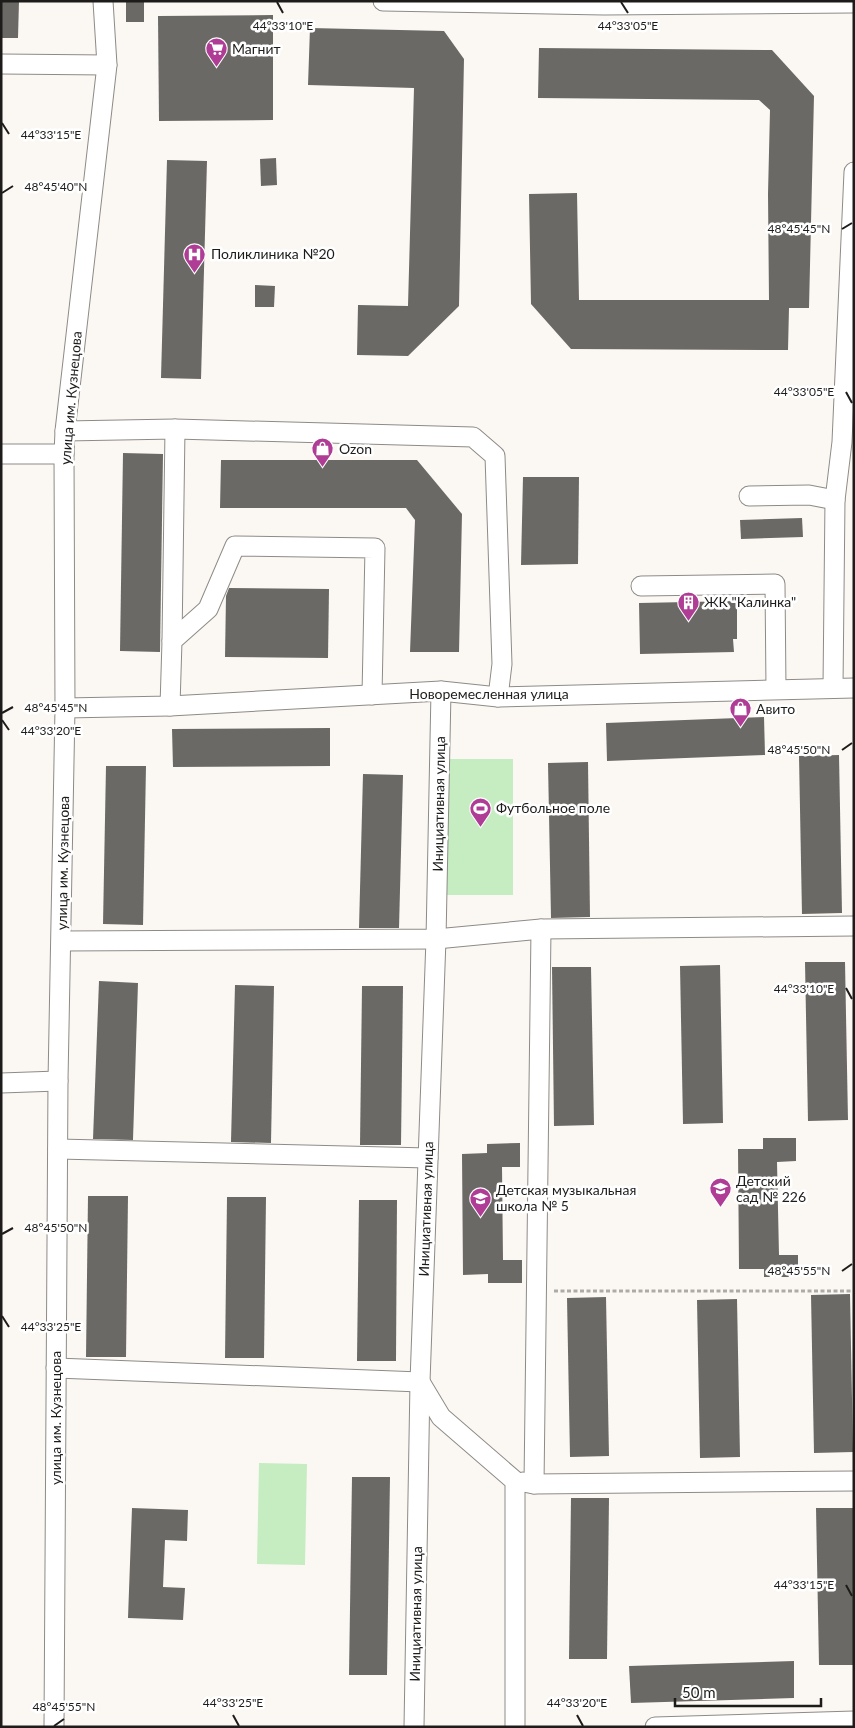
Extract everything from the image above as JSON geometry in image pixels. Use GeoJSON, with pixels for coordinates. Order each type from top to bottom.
{"type":"FeatureCollection","features":[{"type":"Feature","properties":{"kind":"street","name":"улица им. Кузнецова"},"geometry":{"type":"LineString","coordinates":[[54,1727],[58,1082],[62,941],[64,708],[64,454],[65,431],[107,65],[104,1]]}},
{"type":"Feature","properties":{"kind":"street"},"geometry":{"type":"LineString","coordinates":[[383,1],[853,5]]}},
{"type":"Feature","properties":{"kind":"street"},"geometry":{"type":"LineString","coordinates":[[1,64],[107,65]]}},
{"type":"Feature","properties":{"kind":"street"},"geometry":{"type":"LineString","coordinates":[[833,687],[835,500],[842,442],[854,172]]}},
{"type":"Feature","properties":{"kind":"street"},"geometry":{"type":"LineString","coordinates":[[170,706],[176,429]]}},
{"type":"Feature","properties":{"kind":"street"},"geometry":{"type":"LineString","coordinates":[[65,431],[176,429],[473,436],[495,456],[502,664],[498,697]]}},
{"type":"Feature","properties":{"kind":"street"},"geometry":{"type":"LineString","coordinates":[[1,454],[64,454]]}},
{"type":"Feature","properties":{"kind":"street"},"geometry":{"type":"LineString","coordinates":[[749,496],[809,495],[835,500]]}},
{"type":"Feature","properties":{"kind":"street"},"geometry":{"type":"LineString","coordinates":[[172,641],[208,609],[235,546],[375,548],[372,695]]}},
{"type":"Feature","properties":{"kind":"street"},"geometry":{"type":"LineString","coordinates":[[640,586],[775,584],[776,689]]}},
{"type":"Feature","properties":{"kind":"street","name":"Новоремесленная улица"},"geometry":{"type":"LineString","coordinates":[[64,708],[170,706],[442,691],[498,697],[833,687],[854,688]]}},
{"type":"Feature","properties":{"kind":"street","name":"Инициативная улица"},"geometry":{"type":"LineString","coordinates":[[414,1727],[420,1382],[436,939],[442,691]]}},
{"type":"Feature","properties":{"kind":"street"},"geometry":{"type":"LineString","coordinates":[[62,941],[436,939],[541,928],[854,926]]}},
{"type":"Feature","properties":{"kind":"street"},"geometry":{"type":"LineString","coordinates":[[534,1484],[541,928]]}},
{"type":"Feature","properties":{"kind":"street"},"geometry":{"type":"LineString","coordinates":[[1,1082],[58,1082]]}},
{"type":"Feature","properties":{"kind":"street"},"geometry":{"type":"LineString","coordinates":[[58,1149],[428,1158]]}},
{"type":"Feature","properties":{"kind":"street"},"geometry":{"type":"LineString","coordinates":[[56,1368],[420,1382],[440,1417],[515,1481],[534,1484],[854,1481]]}},
{"type":"Feature","properties":{"kind":"street"},"geometry":{"type":"LineString","coordinates":[[515,1481],[515,1727]]}},
{"type":"Feature","properties":{"kind":"street"},"geometry":{"type":"LineString","coordinates":[[655,1727],[854,1721]]}},
{"type":"Feature","properties":{"kind":"path"},"geometry":{"type":"LineString","coordinates":[[536,1291],[854,1291]]}},
{"type":"Feature","properties":{"kind":"green space","name":"Футбольное поле"},"geometry":{"type":"Polygon","coordinates":[[[446,759],[513,759],[513,895],[446,895],[446,759]]]}},
{"type":"Feature","properties":{"kind":"green space"},"geometry":{"type":"Polygon","coordinates":[[[259,1463],[307,1464],[305,1565],[257,1564],[259,1463]]]}},
{"type":"Feature","properties":{"kind":"building"},"geometry":{"type":"Polygon","coordinates":[[[1,1],[19,1],[18,38],[1,38],[1,1]]]}},
{"type":"Feature","properties":{"kind":"building"},"geometry":{"type":"Polygon","coordinates":[[[126,1],[144,1],[144,22],[126,22],[126,1]]]}},
{"type":"Feature","properties":{"kind":"building","name":"Магнит"},"geometry":{"type":"Polygon","coordinates":[[[273,15],[273,120],[159,121],[158,16],[273,15]]]}},
{"type":"Feature","properties":{"kind":"building"},"geometry":{"type":"Polygon","coordinates":[[[310,28],[444,31],[464,59],[459,306],[408,356],[357,355],[358,305],[408,306],[414,88],[308,85],[310,28]]]}},
{"type":"Feature","properties":{"kind":"building"},"geometry":{"type":"Polygon","coordinates":[[[539,48],[772,50],[814,96],[809,308],[789,308],[788,350],[571,349],[531,304],[529,194],[577,193],[579,300],[769,300],[768,194],[770,110],[759,100],[538,98],[539,48]]]}},
{"type":"Feature","properties":{"kind":"building"},"geometry":{"type":"Polygon","coordinates":[[[276,158],[277,185],[261,186],[260,159],[276,158]]]}},
{"type":"Feature","properties":{"kind":"building"},"geometry":{"type":"Polygon","coordinates":[[[167,160],[207,161],[201,379],[161,378],[167,160]]]}},
{"type":"Feature","properties":{"kind":"building"},"geometry":{"type":"Polygon","coordinates":[[[255,285],[275,286],[274,307],[255,307],[255,285]]]}},
{"type":"Feature","properties":{"kind":"building"},"geometry":{"type":"Polygon","coordinates":[[[123,453],[163,454],[160,652],[120,651],[123,453]]]}},
{"type":"Feature","properties":{"kind":"building"},"geometry":{"type":"Polygon","coordinates":[[[221,460],[417,460],[462,514],[459,652],[410,652],[415,520],[406,508],[220,508],[221,460]]]}},
{"type":"Feature","properties":{"kind":"building"},"geometry":{"type":"Polygon","coordinates":[[[523,477],[579,477],[578,564],[521,565],[523,477]]]}},
{"type":"Feature","properties":{"kind":"building"},"geometry":{"type":"Polygon","coordinates":[[[802,518],[803,537],[741,539],[740,520],[802,518]]]}},
{"type":"Feature","properties":{"kind":"building"},"geometry":{"type":"Polygon","coordinates":[[[229,588],[329,589],[328,658],[225,657],[226,596],[229,588]]]}},
{"type":"Feature","properties":{"kind":"building","name":"ЖК \"Калинка\""},"geometry":{"type":"Polygon","coordinates":[[[737,601],[737,639],[733,639],[734,652],[640,654],[639,603],[737,601]]]}},
{"type":"Feature","properties":{"kind":"building"},"geometry":{"type":"Polygon","coordinates":[[[764,717],[765,755],[607,761],[606,723],[764,717]]]}},
{"type":"Feature","properties":{"kind":"building"},"geometry":{"type":"Polygon","coordinates":[[[330,728],[330,766],[173,767],[172,729],[330,728]]]}},
{"type":"Feature","properties":{"kind":"building"},"geometry":{"type":"Polygon","coordinates":[[[839,755],[842,913],[802,914],[799,756],[839,755]]]}},
{"type":"Feature","properties":{"kind":"building"},"geometry":{"type":"Polygon","coordinates":[[[588,762],[590,917],[551,918],[548,763],[588,762]]]}},
{"type":"Feature","properties":{"kind":"building"},"geometry":{"type":"Polygon","coordinates":[[[106,766],[146,766],[143,925],[103,924],[106,766]]]}},
{"type":"Feature","properties":{"kind":"building"},"geometry":{"type":"Polygon","coordinates":[[[363,774],[403,775],[399,928],[359,928],[363,774]]]}},
{"type":"Feature","properties":{"kind":"building"},"geometry":{"type":"Polygon","coordinates":[[[805,962],[845,962],[848,1120],[808,1121],[805,962]]]}},
{"type":"Feature","properties":{"kind":"building"},"geometry":{"type":"Polygon","coordinates":[[[720,965],[723,1123],[683,1124],[680,966],[720,965]]]}},
{"type":"Feature","properties":{"kind":"building"},"geometry":{"type":"Polygon","coordinates":[[[552,967],[591,967],[594,1125],[554,1126],[552,967]]]}},
{"type":"Feature","properties":{"kind":"building"},"geometry":{"type":"Polygon","coordinates":[[[99,981],[138,983],[133,1140],[93,1139],[99,981]]]}},
{"type":"Feature","properties":{"kind":"building"},"geometry":{"type":"Polygon","coordinates":[[[235,985],[274,986],[271,1143],[231,1142],[235,985]]]}},
{"type":"Feature","properties":{"kind":"building"},"geometry":{"type":"Polygon","coordinates":[[[362,986],[403,986],[401,1145],[360,1145],[362,986]]]}},
{"type":"Feature","properties":{"kind":"building"},"geometry":{"type":"Polygon","coordinates":[[[763,1138],[796,1138],[796,1161],[777,1162],[779,1255],[798,1255],[798,1277],[764,1277],[764,1269],[739,1269],[738,1149],[763,1149],[763,1138]]]}},
{"type":"Feature","properties":{"kind":"building"},"geometry":{"type":"Polygon","coordinates":[[[520,1143],[520,1167],[502,1167],[503,1260],[522,1260],[522,1283],[488,1283],[488,1274],[463,1275],[462,1154],[487,1153],[487,1144],[520,1143]]]}},
{"type":"Feature","properties":{"kind":"building"},"geometry":{"type":"Polygon","coordinates":[[[88,1196],[128,1196],[126,1357],[86,1357],[88,1196]]]}},
{"type":"Feature","properties":{"kind":"building"},"geometry":{"type":"Polygon","coordinates":[[[227,1197],[266,1197],[264,1358],[225,1358],[227,1197]]]}},
{"type":"Feature","properties":{"kind":"building"},"geometry":{"type":"Polygon","coordinates":[[[359,1200],[397,1200],[396,1361],[357,1361],[359,1200]]]}},
{"type":"Feature","properties":{"kind":"building"},"geometry":{"type":"Polygon","coordinates":[[[850,1294],[853,1452],[814,1453],[811,1295],[850,1294]]]}},
{"type":"Feature","properties":{"kind":"building"},"geometry":{"type":"Polygon","coordinates":[[[606,1297],[609,1456],[570,1457],[567,1298],[606,1297]]]}},
{"type":"Feature","properties":{"kind":"building"},"geometry":{"type":"Polygon","coordinates":[[[737,1299],[740,1457],[700,1458],[697,1300],[737,1299]]]}},
{"type":"Feature","properties":{"kind":"building"},"geometry":{"type":"Polygon","coordinates":[[[352,1477],[390,1477],[387,1675],[349,1675],[352,1477]]]}},
{"type":"Feature","properties":{"kind":"building"},"geometry":{"type":"Polygon","coordinates":[[[571,1498],[609,1498],[607,1659],[569,1659],[571,1498]]]}},
{"type":"Feature","properties":{"kind":"building"},"geometry":{"type":"Polygon","coordinates":[[[132,1508],[188,1510],[187,1541],[165,1540],[163,1587],[185,1588],[183,1620],[128,1618],[132,1508]]]}},
{"type":"Feature","properties":{"kind":"building"},"geometry":{"type":"Polygon","coordinates":[[[816,1508],[854,1508],[854,1665],[819,1665],[816,1508]]]}},
{"type":"Feature","properties":{"kind":"building"},"geometry":{"type":"Polygon","coordinates":[[[794,1661],[794,1698],[631,1703],[629,1666],[794,1661]]]}},
{"type":"Feature","properties":{"kind":"place","name":"Магнит"},"geometry":{"type":"Point","coordinates":[216,68]}},
{"type":"Feature","properties":{"kind":"place","name":"Поликлиника №20"},"geometry":{"type":"Point","coordinates":[195,273]}},
{"type":"Feature","properties":{"kind":"place","name":"Ozon"},"geometry":{"type":"Point","coordinates":[323,468]}},
{"type":"Feature","properties":{"kind":"place","name":"ЖК \"Калинка\""},"geometry":{"type":"Point","coordinates":[688,621]}},
{"type":"Feature","properties":{"kind":"place","name":"Авито"},"geometry":{"type":"Point","coordinates":[740,728]}},
{"type":"Feature","properties":{"kind":"place","name":"Футбольное поле"},"geometry":{"type":"Point","coordinates":[480,827]}},
{"type":"Feature","properties":{"kind":"place","name":"Детский сад № 226"},"geometry":{"type":"Point","coordinates":[720,1208]}},
{"type":"Feature","properties":{"kind":"place","name":"Детская музыкальная школа № 5"},"geometry":{"type":"Point","coordinates":[480,1217]}}]}
